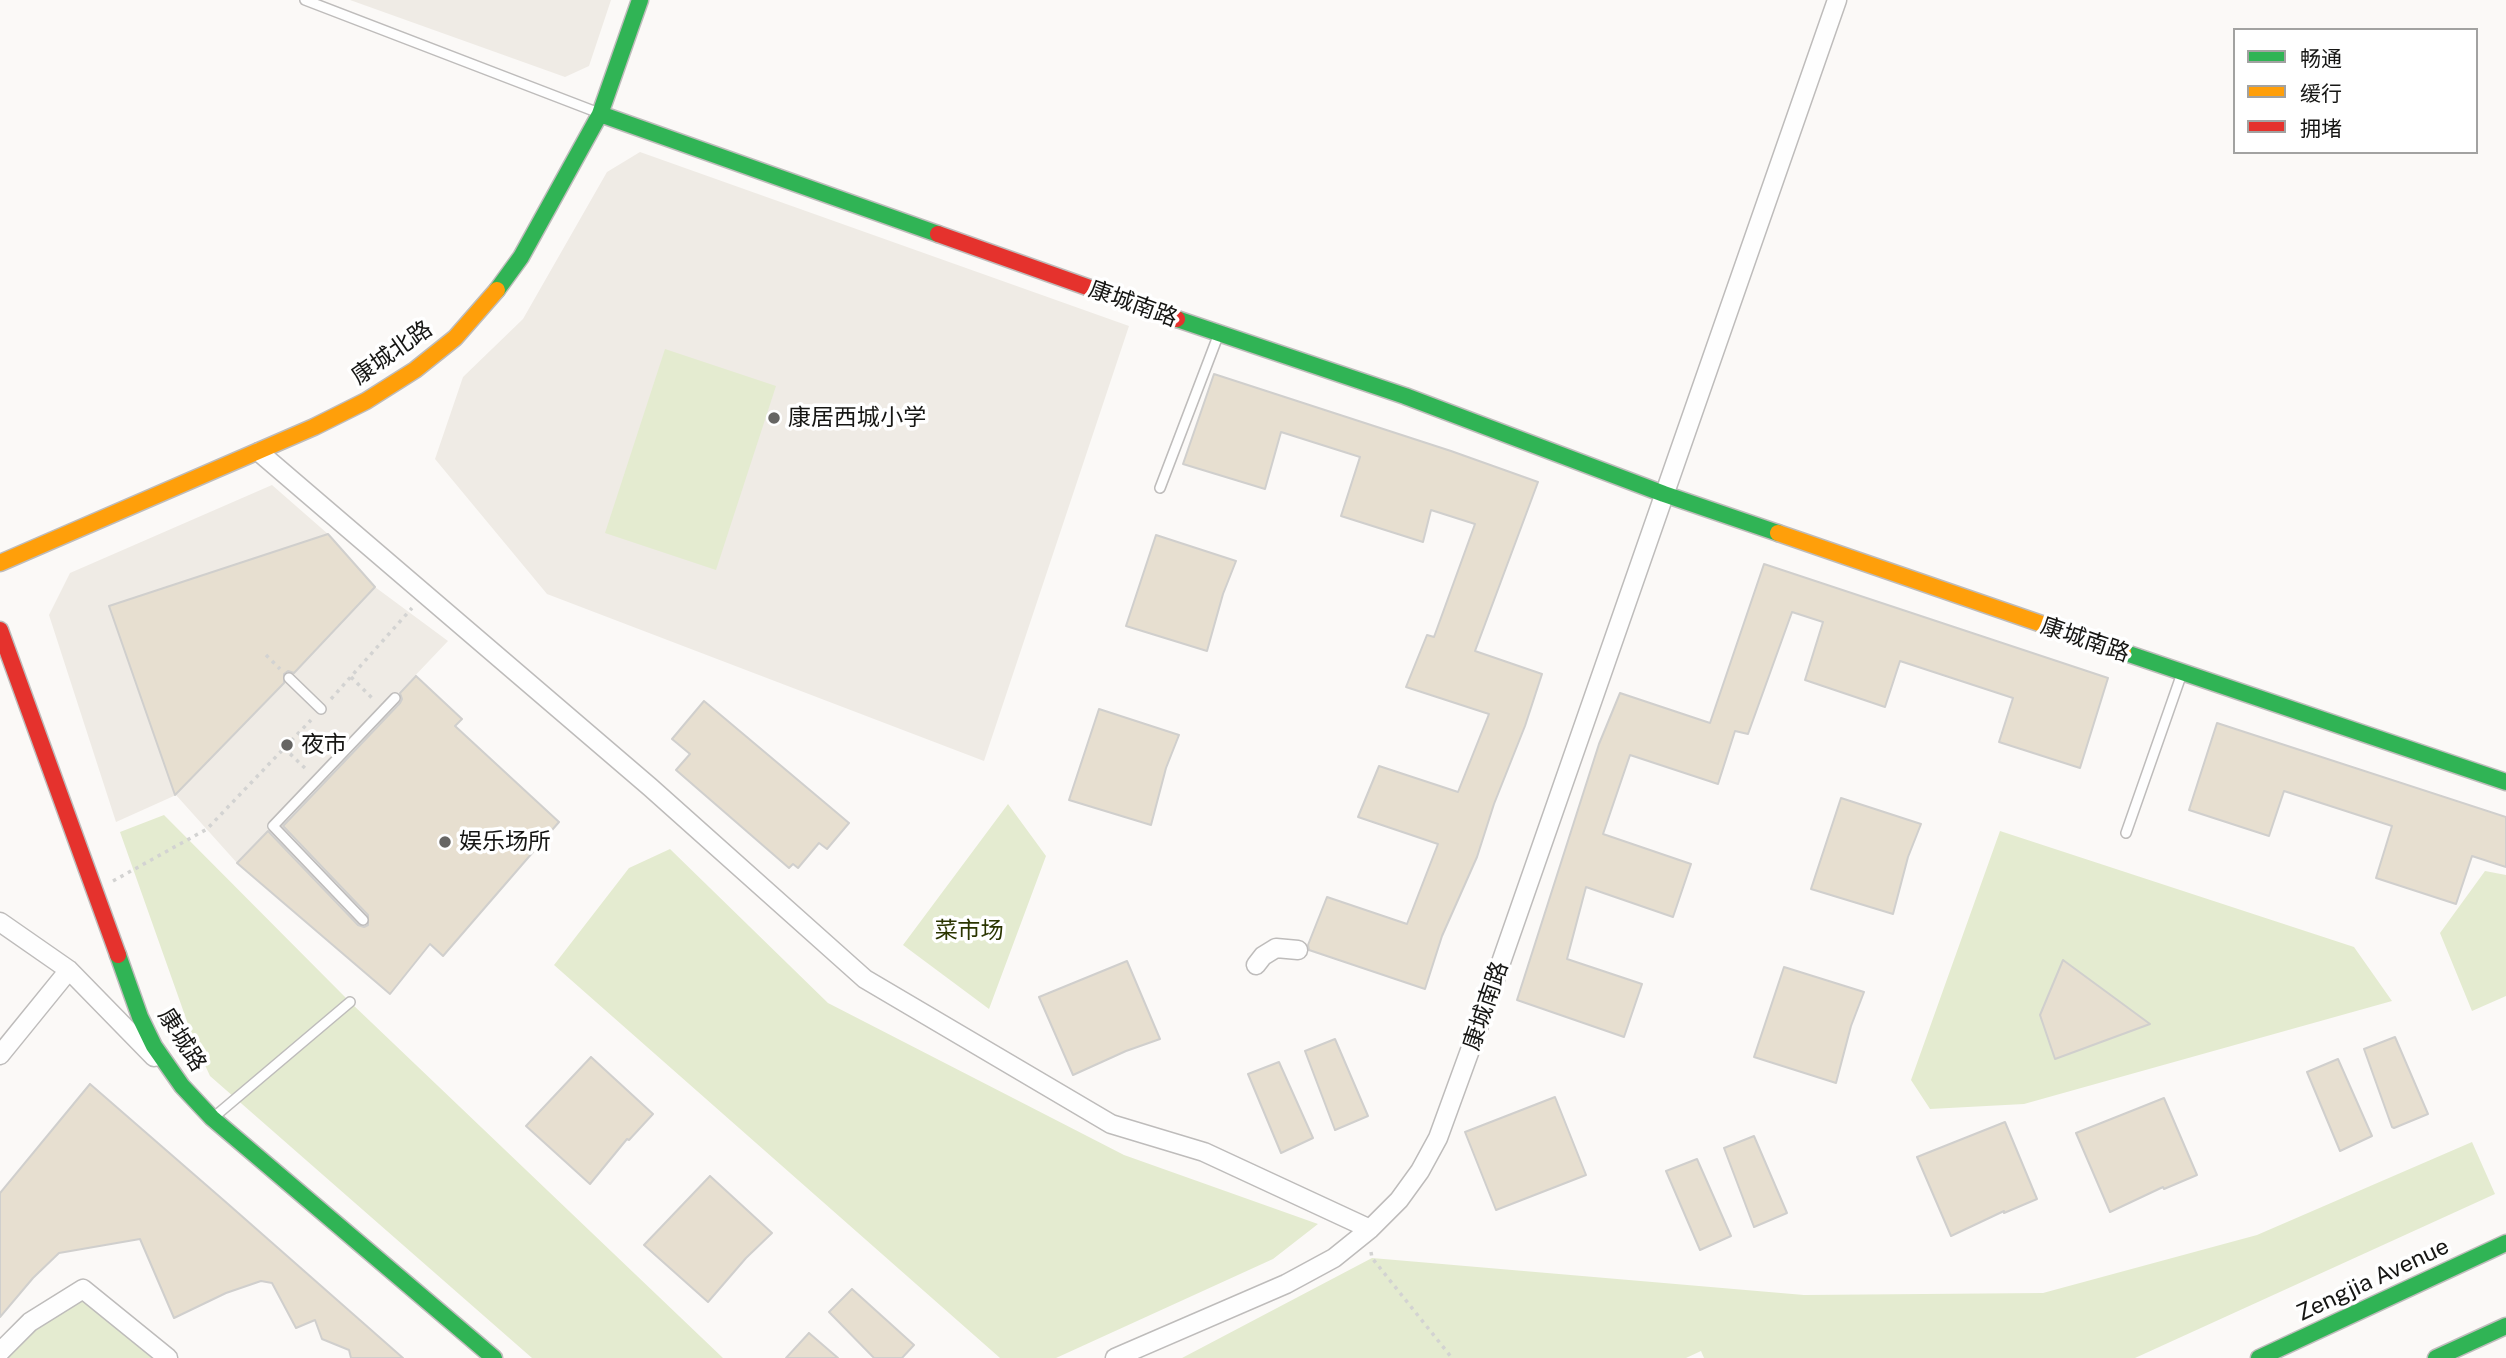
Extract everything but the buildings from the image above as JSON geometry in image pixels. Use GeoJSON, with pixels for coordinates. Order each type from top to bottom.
{"type":"FeatureCollection","features":[{"type":"Feature","properties":{"kind":"main road","name":"康城北路"},"geometry":{"type":"LineString","coordinates":[[0,563],[259,452],[366,401],[415,370],[455,338],[489,300],[521,257],[600,114],[640,0]]}},
{"type":"Feature","properties":{"kind":"main road","name":"康城南路"},"geometry":{"type":"LineString","coordinates":[[600,114],[1218,334],[1405,396],[1664,494],[2182,674],[2506,782]]}},
{"type":"Feature","properties":{"kind":"main road","name":"康城路"},"geometry":{"type":"LineString","coordinates":[[0,630],[140,1017],[154,1046],[182,1086],[212,1118],[494,1358]]}},
{"type":"Feature","properties":{"kind":"main road","name":"Zengjia Avenue"},"geometry":{"type":"LineString","coordinates":[[2259,1358],[2506,1243]]}},
{"type":"Feature","properties":{"kind":"main road"},"geometry":{"type":"LineString","coordinates":[[2436,1358],[2506,1326]]}},
{"type":"Feature","properties":{"kind":"street"},"geometry":{"type":"LineString","coordinates":[[1664,494],[1837,0]]}},
{"type":"Feature","properties":{"kind":"street"},"geometry":{"type":"LineString","coordinates":[[259,452],[650,787],[865,979],[1111,1124],[1204,1152],[1370,1229]]}},
{"type":"Feature","properties":{"kind":"street","name":"康城南路"},"geometry":{"type":"LineString","coordinates":[[1115,1358],[1286,1284],[1334,1258],[1370,1229],[1399,1200],[1420,1171],[1438,1138],[1664,494]]}},
{"type":"Feature","properties":{"kind":"street"},"geometry":{"type":"LineString","coordinates":[[0,922],[69,970],[182,1086]]}},
{"type":"Feature","properties":{"kind":"street"},"geometry":{"type":"LineString","coordinates":[[1256,965],[1263,956],[1276,948],[1298,950]]}},
{"type":"Feature","properties":{"kind":"street"},"geometry":{"type":"LineString","coordinates":[[0,1055],[69,970]]}},
{"type":"Feature","properties":{"kind":"street"},"geometry":{"type":"LineString","coordinates":[[0,1352],[30,1322],[83,1289],[168,1358]]}},
{"type":"Feature","properties":{"kind":"lane"},"geometry":{"type":"LineString","coordinates":[[305,0],[600,114]]}},
{"type":"Feature","properties":{"kind":"lane"},"geometry":{"type":"LineString","coordinates":[[1160,488],[1218,334]]}},
{"type":"Feature","properties":{"kind":"lane"},"geometry":{"type":"LineString","coordinates":[[2126,833],[2182,674]]}},
{"type":"Feature","properties":{"kind":"lane"},"geometry":{"type":"LineString","coordinates":[[289,678],[321,709]]}},
{"type":"Feature","properties":{"kind":"lane"},"geometry":{"type":"LineString","coordinates":[[363,920],[273,826],[396,698]]}},
{"type":"Feature","properties":{"kind":"lane"},"geometry":{"type":"LineString","coordinates":[[212,1118],[350,1002]]}},
{"type":"Feature","properties":{"kind":"path"},"geometry":{"type":"LineString","coordinates":[[266,655],[289,678]]}},
{"type":"Feature","properties":{"kind":"path"},"geometry":{"type":"LineString","coordinates":[[351,677],[384,709]]}},
{"type":"Feature","properties":{"kind":"path"},"geometry":{"type":"LineString","coordinates":[[284,748],[309,772]]}},
{"type":"Feature","properties":{"kind":"path"},"geometry":{"type":"LineString","coordinates":[[96,890],[207,829]]}},
{"type":"Feature","properties":{"kind":"path"},"geometry":{"type":"LineString","coordinates":[[1370,1229],[1372,1258],[1452,1358]]}},
{"type":"Feature","properties":{"kind":"shaded area"},"geometry":{"type":"Polygon","coordinates":[[[350,0],[611,0],[589,66],[565,77],[350,0]]]}},
{"type":"Feature","properties":{"kind":"shaded area","name":"康居西城小学"},"geometry":{"type":"Polygon","coordinates":[[[640,152],[1129,326],[984,761],[547,594],[435,459],[463,377],[523,319],[607,172],[640,152]]]}},
{"type":"Feature","properties":{"kind":"shaded area"},"geometry":{"type":"Polygon","coordinates":[[[272,485],[328,534],[109,606],[176,794],[375,587],[448,641],[237,863],[176,795],[116,822],[49,615],[70,573],[272,485]]]}},
{"type":"Feature","properties":{"kind":"green space"},"geometry":{"type":"Polygon","coordinates":[[[665,349],[776,386],[716,570],[605,533],[665,349]]]}},
{"type":"Feature","properties":{"kind":"green space","name":"菜市场"},"geometry":{"type":"Polygon","coordinates":[[[1008,804],[1046,856],[989,1009],[903,945],[1008,804]]]}},
{"type":"Feature","properties":{"kind":"green space"},"geometry":{"type":"Polygon","coordinates":[[[164,815],[350,1002],[723,1358],[532,1358],[210,1076],[194,1041],[120,832],[164,815]]]}},
{"type":"Feature","properties":{"kind":"green space"},"geometry":{"type":"Polygon","coordinates":[[[2000,831],[2354,947],[2392,1001],[2024,1104],[1930,1109],[1911,1080],[2000,831]]]}},
{"type":"Feature","properties":{"kind":"green space"},"geometry":{"type":"Polygon","coordinates":[[[670,849],[828,1003],[1124,1155],[1318,1224],[1273,1259],[1056,1358],[1000,1358],[554,965],[629,868],[670,849]]]}},
{"type":"Feature","properties":{"kind":"green space"},"geometry":{"type":"Polygon","coordinates":[[[2485,871],[2506,875],[2506,996],[2472,1011],[2440,933],[2485,871]]]}},
{"type":"Feature","properties":{"kind":"green space"},"geometry":{"type":"Polygon","coordinates":[[[2472,1142],[2495,1194],[2135,1358],[1704,1358],[1701,1351],[1686,1358],[1182,1358],[1372,1258],[1804,1295],[2043,1293],[2257,1235],[2472,1142]]]}},
{"type":"Feature","properties":{"kind":"green space"},"geometry":{"type":"Polygon","coordinates":[[[83,1289],[165,1358],[0,1358],[83,1289]]]}},
{"type":"Feature","properties":{"kind":"traffic: fast"},"geometry":{"type":"LineString","coordinates":[[497,290],[521,257],[600,114],[640,0]]}},
{"type":"Feature","properties":{"kind":"traffic: fast"},"geometry":{"type":"LineString","coordinates":[[600,114],[938,234]]}},
{"type":"Feature","properties":{"kind":"traffic: fast"},"geometry":{"type":"LineString","coordinates":[[1177,319],[1405,396],[1664,494],[1778,533]]}},
{"type":"Feature","properties":{"kind":"traffic: fast"},"geometry":{"type":"LineString","coordinates":[[2123,652],[2506,782]]}},
{"type":"Feature","properties":{"kind":"traffic: fast"},"geometry":{"type":"LineString","coordinates":[[118,955],[140,1017],[154,1046],[182,1086],[212,1118],[494,1358]]}},
{"type":"Feature","properties":{"kind":"traffic: fast"},"geometry":{"type":"LineString","coordinates":[[2259,1358],[2506,1243]]}},
{"type":"Feature","properties":{"kind":"traffic: fast"},"geometry":{"type":"LineString","coordinates":[[2436,1358],[2506,1326]]}},
{"type":"Feature","properties":{"kind":"traffic: slow"},"geometry":{"type":"LineString","coordinates":[[0,563],[314,427],[366,401],[415,370],[455,338],[497,290]]}},
{"type":"Feature","properties":{"kind":"traffic: slow"},"geometry":{"type":"LineString","coordinates":[[1778,533],[2123,652]]}},
{"type":"Feature","properties":{"kind":"traffic: jam"},"geometry":{"type":"LineString","coordinates":[[938,234],[1177,319]]}},
{"type":"Feature","properties":{"kind":"traffic: jam"},"geometry":{"type":"LineString","coordinates":[[0,630],[118,955]]}},
{"type":"Feature","properties":{"kind":"place","name":"康居西城小学"},"geometry":{"type":"Point","coordinates":[774,418]}},
{"type":"Feature","properties":{"kind":"place","name":"夜市"},"geometry":{"type":"Point","coordinates":[287,745]}},
{"type":"Feature","properties":{"kind":"place","name":"娱乐场所"},"geometry":{"type":"Point","coordinates":[445,842]}}]}
